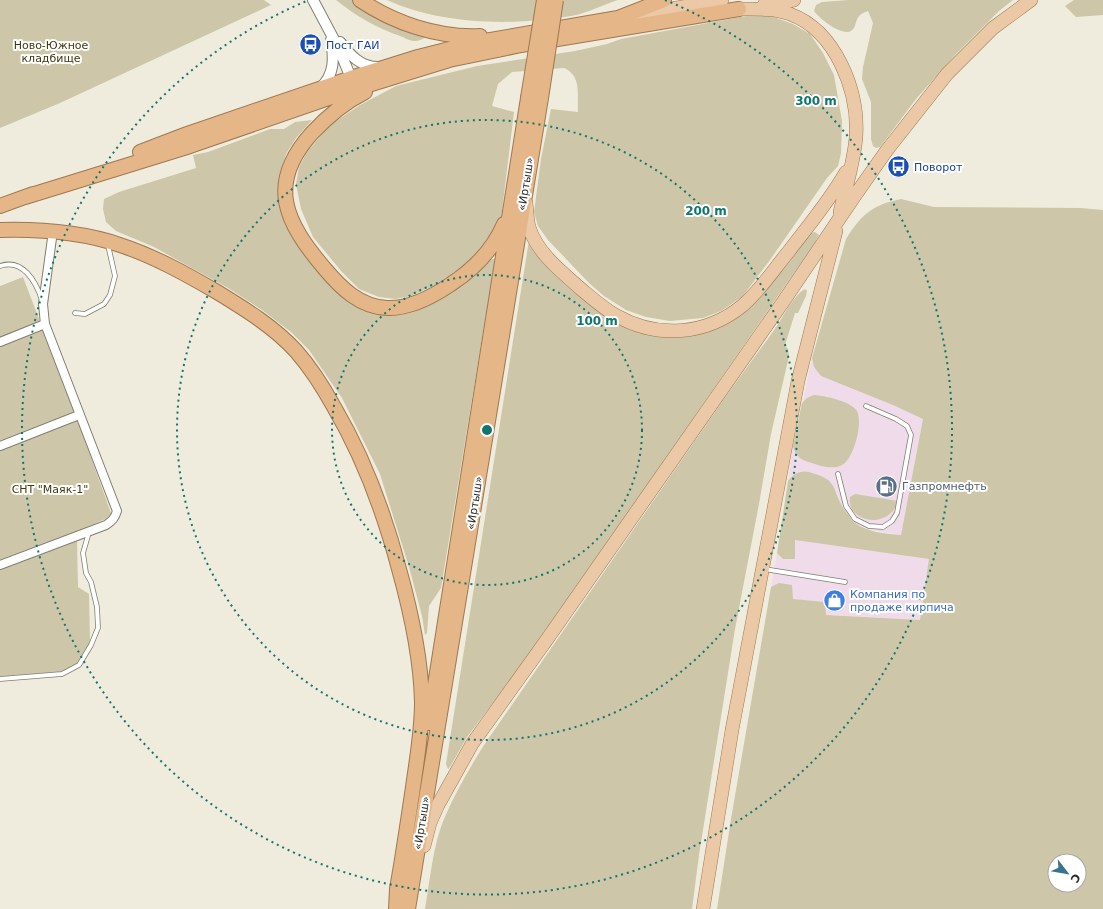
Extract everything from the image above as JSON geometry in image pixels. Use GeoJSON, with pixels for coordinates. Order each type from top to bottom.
{"type":"FeatureCollection","features":[{"type":"Feature","properties":{"kind":"highway"},"geometry":{"type":"LineString","coordinates":[[360,0],[391,18],[440,33],[476,36],[520,34]]}},
{"type":"Feature","properties":{"kind":"highway"},"geometry":{"type":"LineString","coordinates":[[534,98],[544,0]]}},
{"type":"Feature","properties":{"kind":"highway"},"geometry":{"type":"LineString","coordinates":[[534,98],[556,0]]}},
{"type":"Feature","properties":{"kind":"highway"},"geometry":{"type":"LineString","coordinates":[[0,206],[190,146],[353,84],[391,72],[447,49],[520,34],[618,18],[664,0]]}},
{"type":"Feature","properties":{"kind":"highway"},"geometry":{"type":"LineString","coordinates":[[513,193],[506,218],[493,245],[471,269],[443,290],[430,297],[408,306],[387,308],[377,307],[359,300],[340,286],[308,249],[293,222],[285,198],[285,187],[287,175],[296,154],[305,141],[321,124],[391,72],[476,54],[739,9]]}},
{"type":"Feature","properties":{"kind":"highway"},"geometry":{"type":"LineString","coordinates":[[25,198],[187,134],[317,90],[353,84]]}},
{"type":"Feature","properties":{"kind":"highway","name":"«Иртыш»"},"geometry":{"type":"LineString","coordinates":[[408,909],[526,182],[534,98]]}},
{"type":"Feature","properties":{"kind":"highway","name":"«Иртыш»"},"geometry":{"type":"LineString","coordinates":[[400,909],[513,193],[534,98]]}},
{"type":"Feature","properties":{"kind":"highway"},"geometry":{"type":"LineString","coordinates":[[0,230],[53,231],[90,236],[118,244],[153,258],[189,276],[242,308],[280,335],[304,361],[321,384],[343,422],[365,466],[386,521],[404,588],[415,640],[420,675],[421,730],[397,889],[396,909]]}},
{"type":"Feature","properties":{"kind":"main road"},"geometry":{"type":"LineString","coordinates":[[618,18],[722,0]]}},
{"type":"Feature","properties":{"kind":"main road"},"geometry":{"type":"LineString","coordinates":[[739,9],[794,0]]}},
{"type":"Feature","properties":{"kind":"main road"},"geometry":{"type":"LineString","coordinates":[[412,909],[421,857],[430,823],[472,744],[558,625],[887,150],[947,74],[993,28],[1031,0]]}},
{"type":"Feature","properties":{"kind":"main road"},"geometry":{"type":"LineString","coordinates":[[703,909],[732,730],[798,381],[838,220],[856,138],[854,102],[850,86],[844,69],[830,45],[812,27],[790,14],[776,10],[739,9]]}},
{"type":"Feature","properties":{"kind":"main road"},"geometry":{"type":"LineString","coordinates":[[526,182],[529,227],[537,243],[559,270],[598,303],[619,317],[644,327],[664,330],[682,330],[707,326],[718,322],[743,305],[752,296],[828,201],[852,158]]}},
{"type":"Feature","properties":{"kind":"street"},"geometry":{"type":"LineString","coordinates":[[313,0],[329,28],[353,84]]}},
{"type":"Feature","properties":{"kind":"street"},"geometry":{"type":"LineString","coordinates":[[329,28],[347,51],[361,63],[391,72]]}},
{"type":"Feature","properties":{"kind":"street"},"geometry":{"type":"LineString","coordinates":[[317,90],[328,78],[333,65],[333,51],[329,28]]}},
{"type":"Feature","properties":{"kind":"street"},"geometry":{"type":"LineString","coordinates":[[0,565],[112,522],[117,511],[45,324],[43,304],[53,231]]}},
{"type":"Feature","properties":{"kind":"street"},"geometry":{"type":"LineString","coordinates":[[0,342],[45,324]]}},
{"type":"Feature","properties":{"kind":"street"},"geometry":{"type":"LineString","coordinates":[[0,446],[79,415]]}},
{"type":"Feature","properties":{"kind":"lane"},"geometry":{"type":"LineString","coordinates":[[75,313],[85,314],[104,304],[110,295],[115,276],[108,241]]}},
{"type":"Feature","properties":{"kind":"lane"},"geometry":{"type":"LineString","coordinates":[[0,266],[15,265],[24,270],[32,278],[38,289],[43,304]]}},
{"type":"Feature","properties":{"kind":"lane"},"geometry":{"type":"LineString","coordinates":[[838,474],[846,506],[855,519],[869,526],[883,527],[892,521],[897,513],[911,435],[907,426],[896,419],[866,406]]}},
{"type":"Feature","properties":{"kind":"lane"},"geometry":{"type":"LineString","coordinates":[[0,679],[62,674],[79,665],[88,651],[98,628],[97,607],[91,582],[86,573],[83,553],[89,531]]}},
{"type":"Feature","properties":{"kind":"lane"},"geometry":{"type":"LineString","coordinates":[[763,569],[845,582]]}},
{"type":"Feature","properties":{"kind":"shaded area"},"geometry":{"type":"Polygon","coordinates":[[[812,358],[814,367],[923,419],[901,535],[871,530],[853,522],[841,505],[836,489],[831,482],[791,476],[788,481],[793,446],[812,358]]]}},
{"type":"Feature","properties":{"kind":"shaded area"},"geometry":{"type":"Polygon","coordinates":[[[795,540],[930,559],[920,620],[826,615],[825,602],[793,599],[771,587],[777,553],[783,559],[795,540]]]}},
{"type":"Feature","properties":{"kind":"green space","name":"Ново-Южное кладбище"},"geometry":{"type":"Polygon","coordinates":[[[0,0],[264,0],[271,5],[60,103],[0,128],[0,0]]]}},
{"type":"Feature","properties":{"kind":"green space"},"geometry":{"type":"Polygon","coordinates":[[[336,0],[353,0],[426,37],[418,41],[412,41],[385,30],[359,17],[336,0]]]}},
{"type":"Feature","properties":{"kind":"green space"},"geometry":{"type":"Polygon","coordinates":[[[387,0],[618,0],[571,16],[502,22],[454,19],[408,8],[387,0]]]}},
{"type":"Feature","properties":{"kind":"green space"},"geometry":{"type":"Polygon","coordinates":[[[849,0],[1013,0],[999,11],[956,54],[916,99],[880,147],[876,148],[873,146],[871,139],[871,102],[862,79],[863,67],[873,23],[868,11],[863,13],[858,18],[851,31],[847,32],[831,26],[814,11],[816,5],[822,2],[849,0]]]}},
{"type":"Feature","properties":{"kind":"green space"},"geometry":{"type":"Polygon","coordinates":[[[1074,0],[1103,0],[1103,15],[1076,17],[1065,6],[1074,0]]]}},
{"type":"Feature","properties":{"kind":"green space"},"geometry":{"type":"Polygon","coordinates":[[[746,16],[771,16],[793,24],[810,34],[823,53],[834,75],[842,121],[841,153],[838,166],[827,178],[770,260],[742,297],[721,311],[703,318],[670,321],[646,317],[626,310],[604,296],[589,283],[548,240],[538,226],[534,212],[541,159],[551,109],[578,112],[578,93],[576,81],[570,71],[564,68],[512,72],[498,84],[492,106],[514,112],[501,219],[489,242],[469,262],[435,285],[411,296],[395,299],[379,297],[359,289],[342,272],[313,237],[301,209],[296,184],[299,167],[307,152],[330,125],[360,105],[396,86],[477,66],[575,51],[607,44],[621,39],[746,16]]]}},
{"type":"Feature","properties":{"kind":"green space"},"geometry":{"type":"Polygon","coordinates":[[[312,120],[296,138],[286,154],[279,176],[278,193],[285,218],[356,306],[383,315],[400,315],[414,312],[433,303],[468,281],[492,259],[495,259],[441,588],[429,606],[427,633],[425,635],[422,616],[409,567],[380,474],[342,398],[309,350],[291,332],[262,310],[228,288],[154,247],[116,231],[106,222],[103,209],[104,199],[119,192],[196,168],[193,155],[208,152],[270,129],[284,129],[295,122],[312,120]]]}},
{"type":"Feature","properties":{"kind":"green space"},"geometry":{"type":"Polygon","coordinates":[[[901,199],[934,207],[1081,208],[1103,210],[1103,909],[717,909],[771,587],[779,583],[792,585],[793,599],[825,602],[826,615],[920,620],[929,559],[795,540],[795,559],[783,559],[777,553],[788,481],[792,476],[800,472],[809,472],[819,475],[831,483],[846,512],[853,521],[859,525],[876,532],[901,535],[923,419],[893,405],[821,376],[814,367],[812,358],[846,239],[863,217],[882,204],[901,199]]]}},
{"type":"Feature","properties":{"kind":"green space"},"geometry":{"type":"Polygon","coordinates":[[[815,232],[819,235],[814,244],[600,553],[509,682],[467,737],[448,769],[446,764],[529,240],[633,330],[655,336],[677,336],[717,328],[732,321],[750,306],[810,233],[815,232]]]}},
{"type":"Feature","properties":{"kind":"green space","name":"СНТ \"Маяк-1\""},"geometry":{"type":"Polygon","coordinates":[[[23,277],[78,421],[112,516],[74,533],[77,540],[78,587],[89,594],[90,642],[72,671],[0,677],[0,286],[23,277]]]}},
{"type":"Feature","properties":{"kind":"green space"},"geometry":{"type":"Polygon","coordinates":[[[805,289],[807,291],[806,296],[798,313],[795,313],[785,345],[788,349],[789,356],[771,434],[735,629],[699,855],[692,909],[425,909],[432,863],[440,829],[448,809],[478,754],[724,399],[794,300],[801,291],[805,289]]]}},
{"type":"Feature","properties":{"kind":"green space"},"geometry":{"type":"Polygon","coordinates":[[[814,395],[844,402],[854,407],[857,411],[859,424],[854,448],[850,456],[842,465],[827,467],[805,461],[798,456],[794,450],[793,446],[802,403],[807,398],[814,395]]]}},
{"type":"Feature","properties":{"kind":"green space"},"geometry":{"type":"Polygon","coordinates":[[[855,494],[898,501],[893,510],[886,517],[878,520],[869,520],[861,517],[851,506],[850,497],[855,494]]]}},
{"type":"Feature","properties":{"kind":"place","name":"Пост ГАИ"},"geometry":{"type":"Point","coordinates":[310,45]}},
{"type":"Feature","properties":{"kind":"place","name":"Поворот"},"geometry":{"type":"Point","coordinates":[898,167]}},
{"type":"Feature","properties":{"kind":"place","name":"Газпромнефть"},"geometry":{"type":"Point","coordinates":[886,486]}},
{"type":"Feature","properties":{"kind":"place","name":"Компания по продаже кирпича"},"geometry":{"type":"Point","coordinates":[835,600]}}]}
